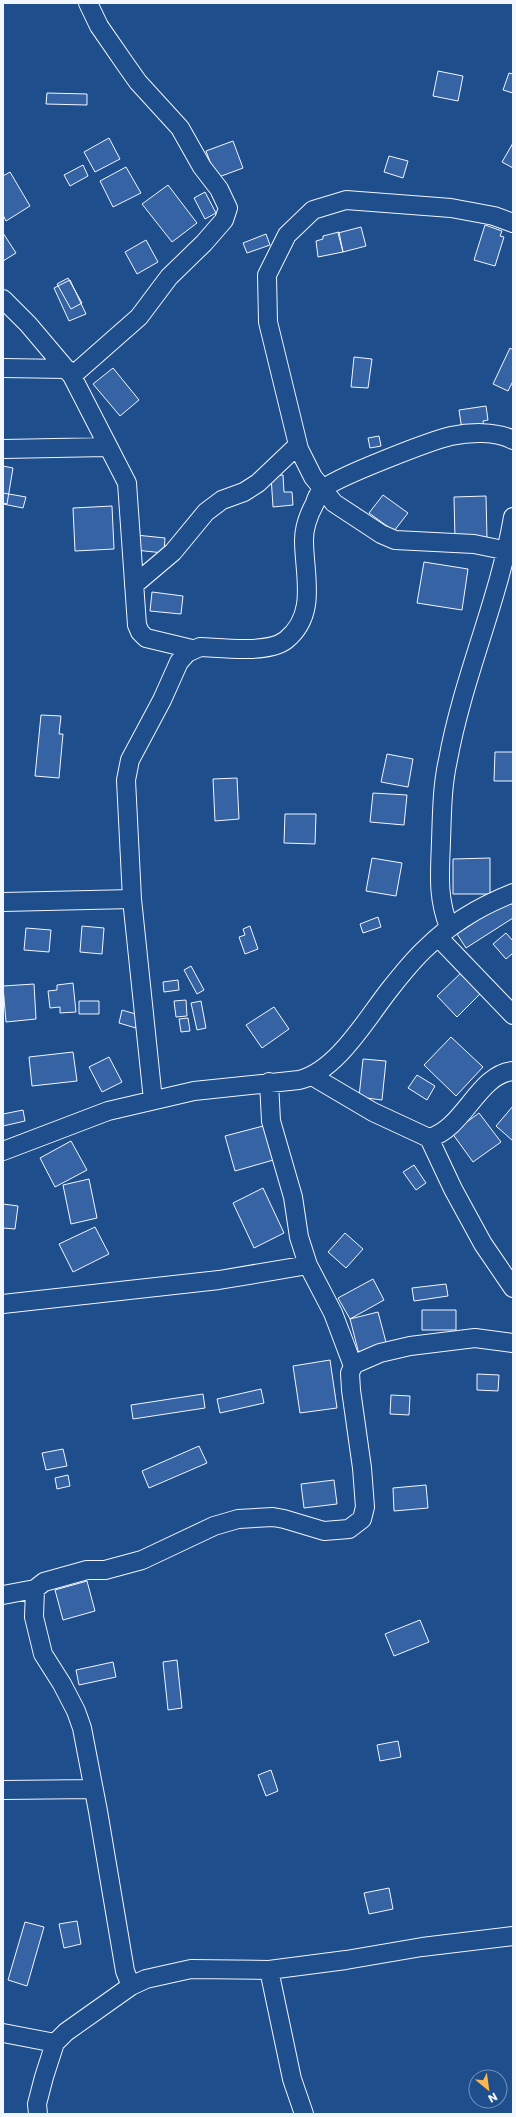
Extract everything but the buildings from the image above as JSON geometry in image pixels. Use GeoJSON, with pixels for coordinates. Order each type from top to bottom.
{"type":"FeatureCollection","features":[{"type":"Feature","properties":{"kind":"street"},"geometry":{"type":"LineString","coordinates":[[3,368],[69,373],[140,317],[169,277],[204,243],[224,220],[228,208],[219,189],[202,167],[180,128],[138,82],[126,66],[99,26],[88,3]]}},
{"type":"Feature","properties":{"kind":"street"},"geometry":{"type":"LineString","coordinates":[[510,551],[474,544],[395,540],[381,534],[334,503],[310,472],[298,445],[268,322],[267,275],[287,235],[313,210],[346,200],[451,208],[494,216],[513,223]]}},
{"type":"Feature","properties":{"kind":"street"},"geometry":{"type":"LineString","coordinates":[[3,299],[28,324],[69,373],[127,483],[137,625],[142,635],[192,649],[200,647],[259,649],[279,644],[294,632],[304,617],[308,599],[305,532],[313,507],[323,489],[344,478],[407,451],[451,436],[486,434],[504,435],[513,440]]}},
{"type":"Feature","properties":{"kind":"street"},"geometry":{"type":"LineString","coordinates":[[134,585],[173,552],[206,512],[222,500],[244,492],[258,483],[298,445]]}},
{"type":"Feature","properties":{"kind":"street"},"geometry":{"type":"LineString","coordinates":[[3,449],[107,447]]}},
{"type":"Feature","properties":{"kind":"street"},"geometry":{"type":"LineString","coordinates":[[513,517],[510,551],[474,658],[448,759],[442,806],[440,898],[444,932],[513,1015]]}},
{"type":"Feature","properties":{"kind":"street"},"geometry":{"type":"LineString","coordinates":[[153,1100],[132,898],[126,780],[130,760],[162,700],[179,662],[192,649]]}},
{"type":"Feature","properties":{"kind":"street"},"geometry":{"type":"LineString","coordinates":[[3,1151],[108,1111],[153,1100],[194,1092],[269,1082],[299,1080],[312,1076],[326,1066],[349,1042],[392,987],[444,932],[481,907],[513,893]]}},
{"type":"Feature","properties":{"kind":"street"},"geometry":{"type":"LineString","coordinates":[[3,902],[132,898]]}},
{"type":"Feature","properties":{"kind":"street"},"geometry":{"type":"LineString","coordinates":[[428,1138],[444,1131],[496,1076],[513,1062]]}},
{"type":"Feature","properties":{"kind":"street"},"geometry":{"type":"LineString","coordinates":[[496,1076],[513,1071]]}},
{"type":"Feature","properties":{"kind":"street"},"geometry":{"type":"LineString","coordinates":[[312,1076],[373,1112],[428,1138],[483,1244],[513,1288]]}},
{"type":"Feature","properties":{"kind":"street"},"geometry":{"type":"LineString","coordinates":[[269,1082],[271,1120],[293,1197],[299,1236],[308,1265],[333,1313],[353,1366]]}},
{"type":"Feature","properties":{"kind":"street"},"geometry":{"type":"LineString","coordinates":[[3,1304],[219,1280],[308,1265]]}},
{"type":"Feature","properties":{"kind":"street"},"geometry":{"type":"LineString","coordinates":[[3,1595],[35,1590],[44,1582],[87,1570],[105,1570],[142,1560],[214,1526],[238,1519],[273,1517],[284,1518],[324,1530],[349,1529],[362,1519],[365,1506],[361,1460],[351,1390],[350,1373],[353,1366],[380,1353],[410,1346],[468,1338],[513,1343]]}},
{"type":"Feature","properties":{"kind":"street"},"geometry":{"type":"LineString","coordinates":[[35,1590],[34,1617],[42,1654],[62,1684],[76,1711],[82,1728],[125,1971],[131,1986]]}},
{"type":"Feature","properties":{"kind":"street"},"geometry":{"type":"LineString","coordinates":[[3,1790],[93,1789]]}},
{"type":"Feature","properties":{"kind":"street"},"geometry":{"type":"LineString","coordinates":[[38,2114],[37,2104],[55,2043],[66,2032],[131,1986],[146,1980],[191,1969],[269,1970],[346,1960],[422,1947],[513,1936]]}},
{"type":"Feature","properties":{"kind":"street"},"geometry":{"type":"LineString","coordinates":[[269,1970],[292,2079],[304,2114]]}},
{"type":"Feature","properties":{"kind":"street"},"geometry":{"type":"LineString","coordinates":[[3,2033],[55,2043]]}}]}
